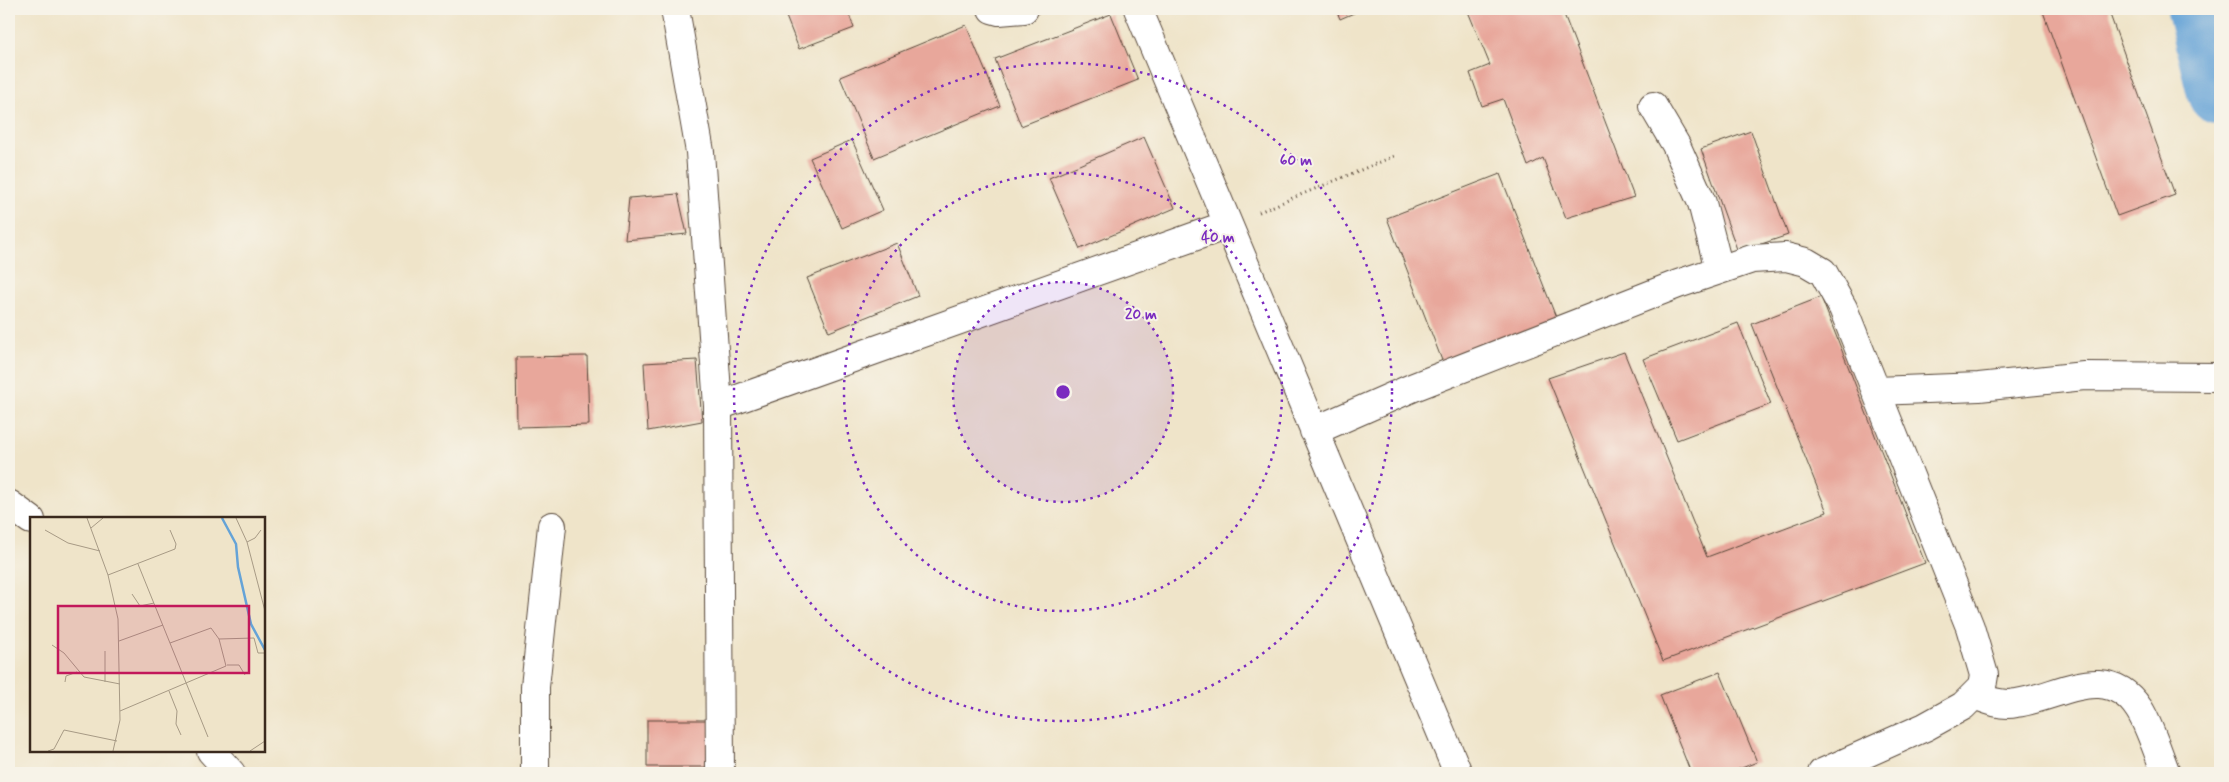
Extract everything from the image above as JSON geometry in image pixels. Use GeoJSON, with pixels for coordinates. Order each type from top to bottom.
{"type":"FeatureCollection","features":[{"type":"Feature","properties":{"kind":"street"},"geometry":{"type":"LineString","coordinates":[[675,9],[700,152],[718,406],[720,773]]}},
{"type":"Feature","properties":{"kind":"street"},"geometry":{"type":"LineString","coordinates":[[992,9],[999,11],[1024,9]]}},
{"type":"Feature","properties":{"kind":"street"},"geometry":{"type":"LineString","coordinates":[[1138,9],[1458,773]]}},
{"type":"Feature","properties":{"kind":"street"},"geometry":{"type":"LineString","coordinates":[[1653,106],[1676,144],[1702,203],[1719,269]]}},
{"type":"Feature","properties":{"kind":"street"},"geometry":{"type":"LineString","coordinates":[[718,406],[1227,225]]}},
{"type":"Feature","properties":{"kind":"street"},"geometry":{"type":"LineString","coordinates":[[1314,431],[1414,387],[1719,269],[1752,259],[1786,257],[1806,262],[1823,272],[1843,308],[1970,627],[1984,675],[1982,687],[1963,706],[1925,727],[1822,773]]}},
{"type":"Feature","properties":{"kind":"street"},"geometry":{"type":"LineString","coordinates":[[1876,391],[1979,387],[2084,376],[2220,377]]}},
{"type":"Feature","properties":{"kind":"street"},"geometry":{"type":"LineString","coordinates":[[9,504],[30,519]]}},
{"type":"Feature","properties":{"kind":"street"},"geometry":{"type":"LineString","coordinates":[[535,773],[535,687],[552,526]]}},
{"type":"Feature","properties":{"kind":"street"},"geometry":{"type":"LineString","coordinates":[[1976,695],[1996,703],[2015,704],[2089,683],[2119,687],[2139,709],[2166,773]]}},
{"type":"Feature","properties":{"kind":"street"},"geometry":{"type":"LineString","coordinates":[[213,752],[228,772]]}},
{"type":"Feature","properties":{"kind":"path"},"geometry":{"type":"LineString","coordinates":[[1227,225],[1397,155]]}},
{"type":"Feature","properties":{"kind":"building"},"geometry":{"type":"Polygon","coordinates":[[[783,9],[847,9],[854,28],[799,49],[783,9]]]}},
{"type":"Feature","properties":{"kind":"building"},"geometry":{"type":"Polygon","coordinates":[[[1336,9],[1363,9],[1340,19],[1336,9]]]}},
{"type":"Feature","properties":{"kind":"building"},"geometry":{"type":"Polygon","coordinates":[[[1467,9],[1562,9],[1634,197],[1566,218],[1543,158],[1528,166],[1503,99],[1482,106],[1470,73],[1490,65],[1467,9]]]}},
{"type":"Feature","properties":{"kind":"building"},"geometry":{"type":"Polygon","coordinates":[[[2042,9],[2108,9],[2175,195],[2117,216],[2042,9]]]}},
{"type":"Feature","properties":{"kind":"building"},"geometry":{"type":"Polygon","coordinates":[[[1111,14],[1138,80],[1021,126],[995,59],[1111,14]]]}},
{"type":"Feature","properties":{"kind":"building"},"geometry":{"type":"Polygon","coordinates":[[[966,25],[1000,106],[874,158],[840,77],[966,25]]]}},
{"type":"Feature","properties":{"kind":"building"},"geometry":{"type":"Polygon","coordinates":[[[1751,131],[1788,235],[1738,252],[1701,149],[1751,131]]]}},
{"type":"Feature","properties":{"kind":"building"},"geometry":{"type":"Polygon","coordinates":[[[1144,137],[1175,208],[1080,249],[1049,178],[1144,137]]]}},
{"type":"Feature","properties":{"kind":"building"},"geometry":{"type":"Polygon","coordinates":[[[852,140],[883,210],[842,228],[810,158],[852,140]]]}},
{"type":"Feature","properties":{"kind":"building"},"geometry":{"type":"Polygon","coordinates":[[[1500,174],[1557,320],[1443,363],[1387,218],[1500,174]]]}},
{"type":"Feature","properties":{"kind":"building"},"geometry":{"type":"Polygon","coordinates":[[[678,194],[687,234],[625,240],[629,198],[678,194]]]}},
{"type":"Feature","properties":{"kind":"building"},"geometry":{"type":"Polygon","coordinates":[[[897,243],[918,296],[829,332],[807,278],[897,243]]]}},
{"type":"Feature","properties":{"kind":"building"},"geometry":{"type":"Polygon","coordinates":[[[1821,297],[1925,563],[1663,661],[1548,378],[1624,352],[1707,557],[1827,512],[1752,324],[1821,297]]]}},
{"type":"Feature","properties":{"kind":"building"},"geometry":{"type":"Polygon","coordinates":[[[1738,323],[1771,404],[1677,440],[1643,359],[1738,323]]]}},
{"type":"Feature","properties":{"kind":"building"},"geometry":{"type":"Polygon","coordinates":[[[587,356],[589,425],[517,427],[516,357],[587,356]]]}},
{"type":"Feature","properties":{"kind":"building"},"geometry":{"type":"Polygon","coordinates":[[[697,360],[702,421],[648,431],[644,363],[697,360]]]}},
{"type":"Feature","properties":{"kind":"building"},"geometry":{"type":"Polygon","coordinates":[[[1720,672],[1757,762],[1729,773],[1691,773],[1660,695],[1720,672]]]}},
{"type":"Feature","properties":{"kind":"building"},"geometry":{"type":"Polygon","coordinates":[[[647,720],[711,720],[711,767],[647,767],[647,720]]]}},
{"type":"Feature","properties":{"kind":"waterway"},"geometry":{"type":"LineString","coordinates":[[2200,9],[2220,92]]}}]}
